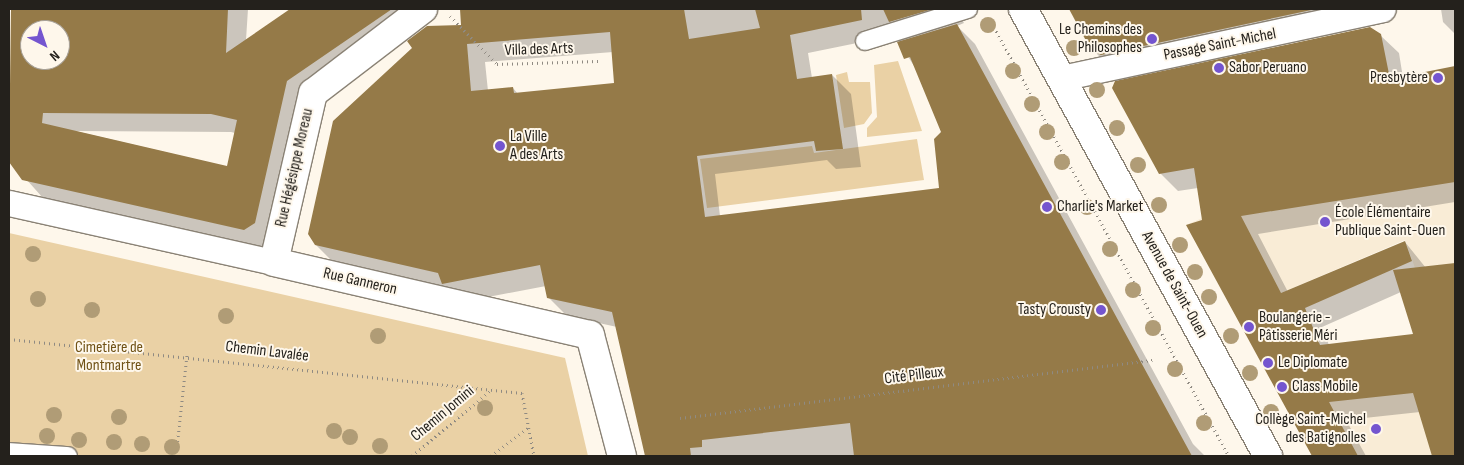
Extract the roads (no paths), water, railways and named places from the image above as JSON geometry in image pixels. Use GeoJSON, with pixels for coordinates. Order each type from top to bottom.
{"type":"FeatureCollection","features":[{"type":"Feature","properties":{"kind":"street","name":"Rue Hégésippe Moreau"},"geometry":{"type":"LineString","coordinates":[[274,262],[313,93],[423,9]]}},
{"type":"Feature","properties":{"kind":"street","name":"Avenue de Saint-Ouen"},"geometry":{"type":"LineString","coordinates":[[1023,9],[1268,456]]}},
{"type":"Feature","properties":{"kind":"street","name":"Passage Saint-Michel"},"geometry":{"type":"LineString","coordinates":[[1061,78],[1382,11]]}},
{"type":"Feature","properties":{"kind":"street","name":"Rue Ganneron"},"geometry":{"type":"LineString","coordinates":[[9,203],[274,262],[590,336],[622,456]]}},
{"type":"Feature","properties":{"kind":"lane"},"geometry":{"type":"LineString","coordinates":[[865,41],[968,9]]}},
{"type":"Feature","properties":{"kind":"lane"},"geometry":{"type":"LineString","coordinates":[[9,452],[68,456]]}},
{"type":"Feature","properties":{"kind":"place","name":"Le Chemins des Philosophes"},"geometry":{"type":"Point","coordinates":[1152,39]}},
{"type":"Feature","properties":{"kind":"place","name":"Sabor Peruano"},"geometry":{"type":"Point","coordinates":[1219,68]}},
{"type":"Feature","properties":{"kind":"place","name":"Presbytère"},"geometry":{"type":"Point","coordinates":[1438,78]}},
{"type":"Feature","properties":{"kind":"place","name":"La Ville A des Arts"},"geometry":{"type":"Point","coordinates":[500,146]}},
{"type":"Feature","properties":{"kind":"place","name":"Charlie's Market"},"geometry":{"type":"Point","coordinates":[1047,207]}},
{"type":"Feature","properties":{"kind":"place","name":"École Élémentaire Publique Saint-Ouen"},"geometry":{"type":"Point","coordinates":[1325,222]}},
{"type":"Feature","properties":{"kind":"place","name":"Tasty Crousty"},"geometry":{"type":"Point","coordinates":[1101,310]}},
{"type":"Feature","properties":{"kind":"place","name":"Boulangerie - Pâtisserie Méri"},"geometry":{"type":"Point","coordinates":[1249,327]}},
{"type":"Feature","properties":{"kind":"place","name":"Le Diplomate"},"geometry":{"type":"Point","coordinates":[1268,363]}},
{"type":"Feature","properties":{"kind":"place","name":"Class Mobile"},"geometry":{"type":"Point","coordinates":[1282,387]}},
{"type":"Feature","properties":{"kind":"place","name":"Collège Saint-Michel des Batignolles"},"geometry":{"type":"Point","coordinates":[1376,429]}},
{"type":"Feature","properties":{"kind":"park label","name":"Cimetière de Montmartre"},"geometry":{"type":"Point","coordinates":[109,357]}}]}
